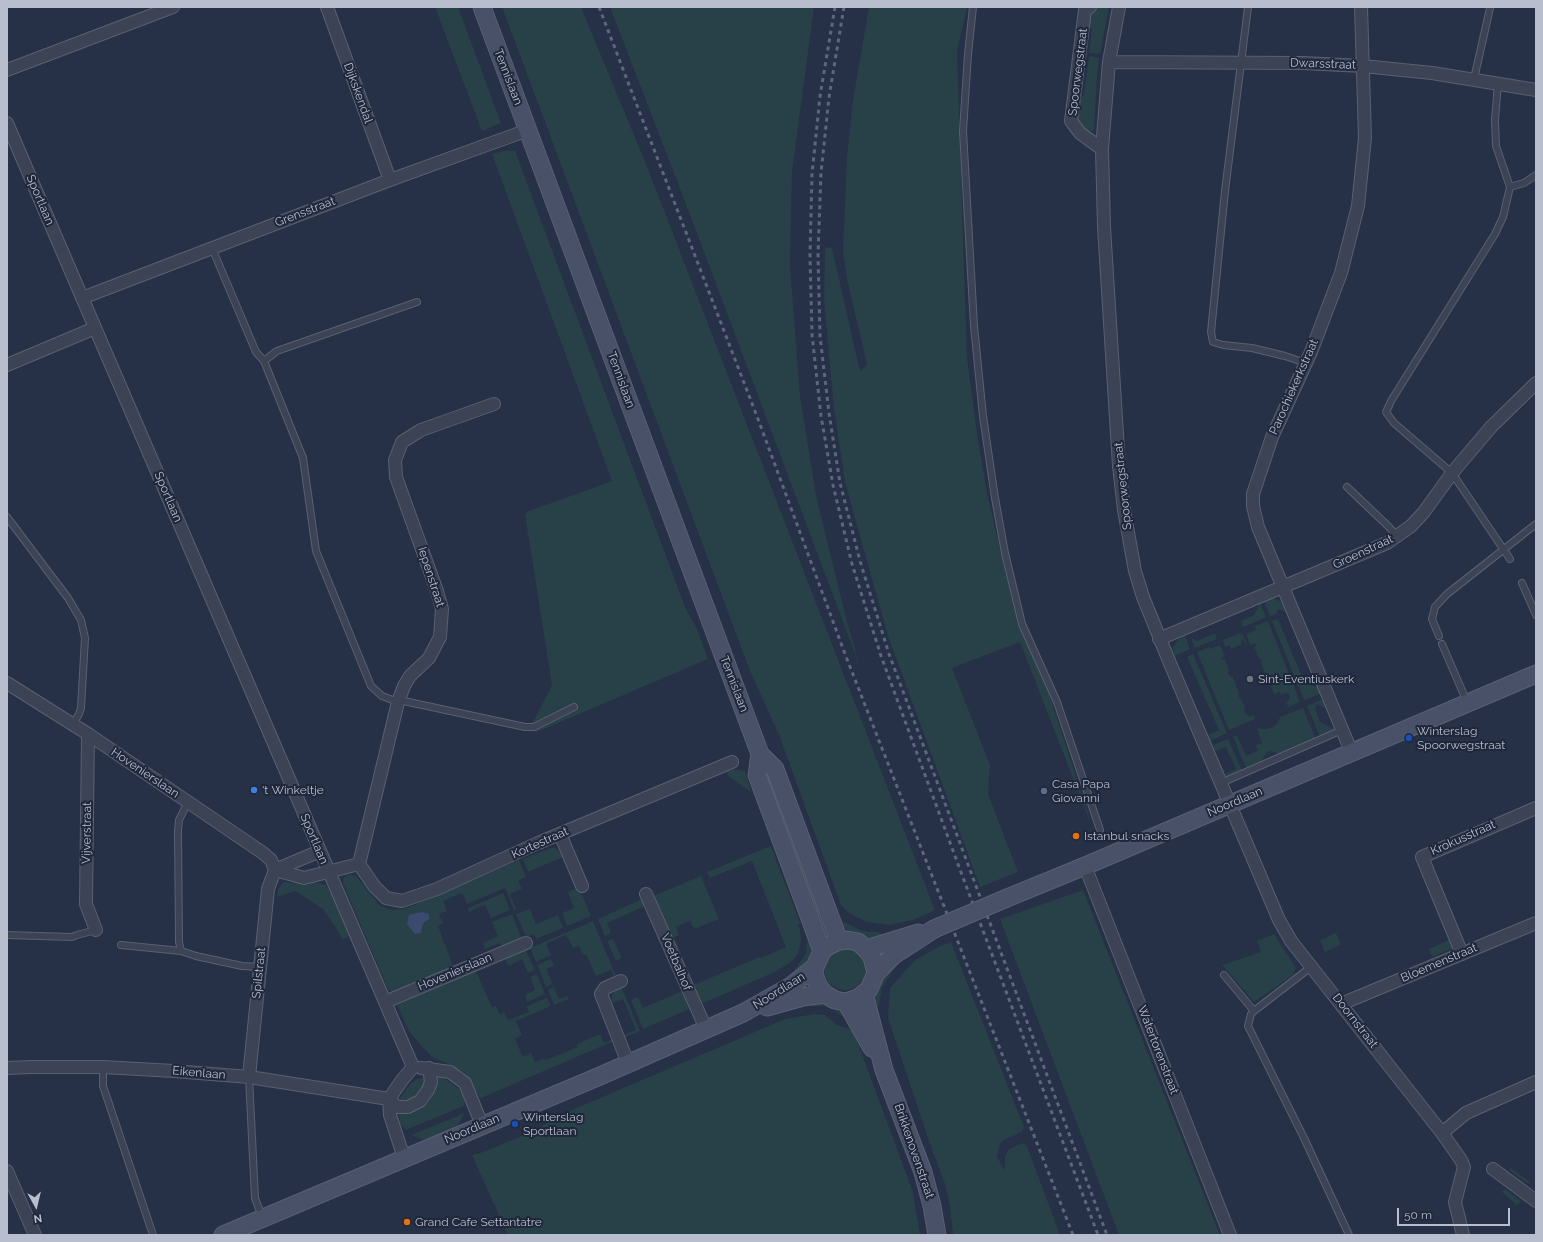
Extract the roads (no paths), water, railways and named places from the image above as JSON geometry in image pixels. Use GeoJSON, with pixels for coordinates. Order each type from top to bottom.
{"type":"FeatureCollection","features":[{"type":"Feature","properties":{"kind":"street"},"geometry":{"type":"LineString","coordinates":[[7,70],[173,7]]}},
{"type":"Feature","properties":{"kind":"street","name":"Dijkskendal"},"geometry":{"type":"LineString","coordinates":[[327,7],[390,180]]}},
{"type":"Feature","properties":{"kind":"street","name":"Tennislaan"},"geometry":{"type":"LineString","coordinates":[[482,7],[760,754],[775,769],[839,941]]}},
{"type":"Feature","properties":{"kind":"street","name":"Spoorwegstraat"},"geometry":{"type":"LineString","coordinates":[[1090,7],[1085,10],[1071,120],[1080,133],[1102,149]]}},
{"type":"Feature","properties":{"kind":"street","name":"Spoorwegstraat"},"geometry":{"type":"LineString","coordinates":[[1119,7],[1109,62],[1102,149],[1104,227],[1119,466],[1124,510],[1135,571],[1159,639],[1230,804]]}},
{"type":"Feature","properties":{"kind":"street","name":"Parochiekerkstraat"},"geometry":{"type":"LineString","coordinates":[[1351,752],[1258,527],[1253,506],[1253,494],[1272,437],[1306,363],[1341,273],[1358,206],[1365,138],[1361,7]]}},
{"type":"Feature","properties":{"kind":"street","name":"Dwarsstraat"},"geometry":{"type":"LineString","coordinates":[[1109,62],[1241,64],[1303,63],[1363,66],[1432,73],[1536,90]]}},
{"type":"Feature","properties":{"kind":"street","name":"Sportlaan"},"geometry":{"type":"LineString","coordinates":[[7,123],[328,872]]}},
{"type":"Feature","properties":{"kind":"street","name":"Grensstraat"},"geometry":{"type":"LineString","coordinates":[[82,298],[390,180],[528,130]]}},
{"type":"Feature","properties":{"kind":"street"},"geometry":{"type":"LineString","coordinates":[[7,365],[95,328]]}},
{"type":"Feature","properties":{"kind":"street","name":"Groenstraat"},"geometry":{"type":"LineString","coordinates":[[1159,639],[1387,543],[1410,526],[1424,512],[1452,473],[1490,426],[1536,383]]}},
{"type":"Feature","properties":{"kind":"street","name":"Iepenstraat"},"geometry":{"type":"LineString","coordinates":[[359,864],[398,701],[410,676],[429,658],[440,637],[442,610],[437,591],[396,477],[395,460],[402,442],[421,430],[494,404]]}},
{"type":"Feature","properties":{"kind":"street","name":"Noordlaan"},"geometry":{"type":"LineString","coordinates":[[866,949],[934,929],[1536,674]]}},
{"type":"Feature","properties":{"kind":"street","name":"Hovenierslaan"},"geometry":{"type":"LineString","coordinates":[[7,683],[73,724],[263,853],[271,860],[275,870]]}},
{"type":"Feature","properties":{"kind":"street","name":"Vijverstraat"},"geometry":{"type":"LineString","coordinates":[[88,734],[86,904],[96,930]]}},
{"type":"Feature","properties":{"kind":"street","name":"Tennislaan"},"geometry":{"type":"LineString","coordinates":[[760,754],[757,775],[822,951]]}},
{"type":"Feature","properties":{"kind":"street","name":"Kortestraat"},"geometry":{"type":"LineString","coordinates":[[359,864],[374,886],[386,898],[402,901],[437,889],[560,834],[732,762]]}},
{"type":"Feature","properties":{"kind":"street","name":"Doornstraat"},"geometry":{"type":"LineString","coordinates":[[1230,804],[1279,920],[1290,941],[1442,1133],[1464,1167],[1455,1202],[1463,1235]]}},
{"type":"Feature","properties":{"kind":"street","name":"Krokusstraat"},"geometry":{"type":"LineString","coordinates":[[1462,954],[1422,857],[1536,808]]}},
{"type":"Feature","properties":{"kind":"street"},"geometry":{"type":"LineString","coordinates":[[560,834],[582,886]]}},
{"type":"Feature","properties":{"kind":"street"},"geometry":{"type":"LineString","coordinates":[[275,870],[320,851]]}},
{"type":"Feature","properties":{"kind":"street"},"geometry":{"type":"LineString","coordinates":[[275,870],[304,878],[359,864]]}},
{"type":"Feature","properties":{"kind":"street","name":"Watertorenstraat"},"geometry":{"type":"LineString","coordinates":[[1085,866],[1230,1235]]}},
{"type":"Feature","properties":{"kind":"street","name":"Spilstraat"},"geometry":{"type":"LineString","coordinates":[[249,1077],[268,889],[275,870]]}},
{"type":"Feature","properties":{"kind":"street"},"geometry":{"type":"LineString","coordinates":[[328,872],[413,1067]]}},
{"type":"Feature","properties":{"kind":"street","name":"Voetbalhof"},"geometry":{"type":"LineString","coordinates":[[646,894],[706,1030]]}},
{"type":"Feature","properties":{"kind":"street","name":"Bloemenstraat"},"geometry":{"type":"LineString","coordinates":[[1341,1004],[1536,923]]}},
{"type":"Feature","properties":{"kind":"street","name":"Noordlaan"},"geometry":{"type":"LineString","coordinates":[[864,994],[869,990],[876,973],[894,955],[934,929]]}},
{"type":"Feature","properties":{"kind":"street"},"geometry":{"type":"LineString","coordinates":[[822,951],[839,941],[847,940],[858,942],[872,957],[876,973]]}},
{"type":"Feature","properties":{"kind":"street","name":"Hovenierslaan"},"geometry":{"type":"LineString","coordinates":[[385,1002],[526,943]]}},
{"type":"Feature","properties":{"kind":"street","name":"Noordlaan"},"geometry":{"type":"LineString","coordinates":[[822,951],[815,967],[814,974],[818,985],[825,994],[836,1000],[846,1002]]}},
{"type":"Feature","properties":{"kind":"street","name":"Noordlaan"},"geometry":{"type":"LineString","coordinates":[[223,1235],[706,1030],[743,1013],[791,986],[815,967]]}},
{"type":"Feature","properties":{"kind":"street"},"geometry":{"type":"LineString","coordinates":[[621,981],[605,988],[602,994],[628,1063]]}},
{"type":"Feature","properties":{"kind":"street","name":"Noordlaan"},"geometry":{"type":"LineString","coordinates":[[743,1013],[803,997],[825,994]]}},
{"type":"Feature","properties":{"kind":"street"},"geometry":{"type":"LineString","coordinates":[[846,1002],[858,998],[864,994]]}},
{"type":"Feature","properties":{"kind":"street","name":"Brikkenovenstraat"},"geometry":{"type":"LineString","coordinates":[[864,994],[884,1070],[923,1172],[932,1206],[937,1235]]}},
{"type":"Feature","properties":{"kind":"street","name":"Brikkenovenstraat"},"geometry":{"type":"LineString","coordinates":[[846,1002],[884,1070]]}},
{"type":"Feature","properties":{"kind":"street","name":"Eikenlaan"},"geometry":{"type":"LineString","coordinates":[[7,1068],[104,1067],[249,1077],[389,1100],[397,1107],[408,1107],[420,1101],[428,1090],[431,1082],[429,1068]]}},
{"type":"Feature","properties":{"kind":"street"},"geometry":{"type":"LineString","coordinates":[[413,1067],[450,1072],[465,1083],[482,1125]]}},
{"type":"Feature","properties":{"kind":"street"},"geometry":{"type":"LineString","coordinates":[[404,1158],[390,1114],[389,1100],[402,1080],[413,1067]]}},
{"type":"Feature","properties":{"kind":"street"},"geometry":{"type":"LineString","coordinates":[[1442,1133],[1466,1112],[1536,1082]]}},
{"type":"Feature","properties":{"kind":"street"},"geometry":{"type":"LineString","coordinates":[[1494,1169],[1536,1201]]}},
{"type":"Feature","properties":{"kind":"street"},"geometry":{"type":"LineString","coordinates":[[7,1171],[35,1235]]}},
{"type":"Feature","properties":{"kind":"lane"},"geometry":{"type":"LineString","coordinates":[[973,7],[968,54],[963,131],[974,326],[983,416],[995,498],[1005,553],[1022,624],[1057,702],[1100,830]]}},
{"type":"Feature","properties":{"kind":"lane"},"geometry":{"type":"LineString","coordinates":[[1248,7],[1225,191],[1211,332],[1213,342],[1223,345],[1265,351],[1306,363]]}},
{"type":"Feature","properties":{"kind":"lane"},"geometry":{"type":"LineString","coordinates":[[1474,79],[1490,8]]}},
{"type":"Feature","properties":{"kind":"lane"},"geometry":{"type":"LineString","coordinates":[[1498,83],[1494,120],[1496,146],[1510,187],[1503,217],[1495,234],[1390,401],[1386,412],[1394,423],[1452,473],[1510,559]]}},
{"type":"Feature","properties":{"kind":"lane"},"geometry":{"type":"LineString","coordinates":[[1510,187],[1524,183],[1536,175]]}},
{"type":"Feature","properties":{"kind":"lane"},"geometry":{"type":"LineString","coordinates":[[212,248],[256,352],[264,361],[303,458],[316,551],[371,686],[382,696],[398,701],[525,727],[534,727],[574,707]]}},
{"type":"Feature","properties":{"kind":"lane"},"geometry":{"type":"LineString","coordinates":[[264,361],[277,351],[417,302]]}},
{"type":"Feature","properties":{"kind":"lane"},"geometry":{"type":"LineString","coordinates":[[1347,487],[1389,526],[1397,536]]}},
{"type":"Feature","properties":{"kind":"lane"},"geometry":{"type":"LineString","coordinates":[[7,517],[68,598],[81,620],[85,638],[81,708],[73,724]]}},
{"type":"Feature","properties":{"kind":"lane"},"geometry":{"type":"LineString","coordinates":[[1439,636],[1432,619],[1435,607],[1447,594],[1536,524]]}},
{"type":"Feature","properties":{"kind":"lane"},"geometry":{"type":"LineString","coordinates":[[1522,583],[1536,615]]}},
{"type":"Feature","properties":{"kind":"lane"},"geometry":{"type":"LineString","coordinates":[[1442,644],[1467,702]]}},
{"type":"Feature","properties":{"kind":"lane"},"geometry":{"type":"LineString","coordinates":[[1221,783],[1342,730]]}},
{"type":"Feature","properties":{"kind":"lane"},"geometry":{"type":"LineString","coordinates":[[181,951],[179,942],[178,831],[179,820],[188,802]]}},
{"type":"Feature","properties":{"kind":"lane"},"geometry":{"type":"LineString","coordinates":[[7,935],[72,937],[96,930]]}},
{"type":"Feature","properties":{"kind":"lane"},"geometry":{"type":"LineString","coordinates":[[121,945],[181,951],[204,958],[260,968]]}},
{"type":"Feature","properties":{"kind":"lane"},"geometry":{"type":"LineString","coordinates":[[1312,967],[1254,1011],[1251,1014],[1248,1026],[1304,1138],[1349,1235]]}},
{"type":"Feature","properties":{"kind":"lane"},"geometry":{"type":"LineString","coordinates":[[1224,975],[1254,1011]]}},
{"type":"Feature","properties":{"kind":"lane"},"geometry":{"type":"LineString","coordinates":[[104,1067],[103,1086],[153,1235]]}},
{"type":"Feature","properties":{"kind":"lane"},"geometry":{"type":"LineString","coordinates":[[249,1077],[256,1198],[262,1218]]}},
{"type":"Feature","properties":{"kind":"water"},"geometry":{"type":"Polygon","coordinates":[[[422,912],[429,914],[429,919],[423,923],[421,933],[415,934],[407,924],[409,915],[422,912]]]}},
{"type":"Feature","properties":{"kind":"railway"},"geometry":{"type":"LineString","coordinates":[[599,7],[758,419],[845,654],[1073,1235]]}},
{"type":"Feature","properties":{"kind":"railway"},"geometry":{"type":"LineString","coordinates":[[835,7],[820,96],[812,174],[810,255],[812,335],[821,416],[833,485],[852,564],[881,656],[1098,1235]]}},
{"type":"Feature","properties":{"kind":"railway"},"geometry":{"type":"LineString","coordinates":[[844,7],[829,97],[821,173],[818,255],[820,336],[829,413],[840,483],[860,561],[889,654],[1107,1235]]}},
{"type":"Feature","properties":{"kind":"place","name":"Sint-Eventiuskerk"},"geometry":{"type":"Point","coordinates":[1250,679]}},
{"type":"Feature","properties":{"kind":"place","name":"Winterslag Spoorwegstraat"},"geometry":{"type":"Point","coordinates":[1409,738]}},
{"type":"Feature","properties":{"kind":"place","name":"'t Winkeltje"},"geometry":{"type":"Point","coordinates":[254,790]}},
{"type":"Feature","properties":{"kind":"place","name":"Casa Papa Giovanni"},"geometry":{"type":"Point","coordinates":[1044,791]}},
{"type":"Feature","properties":{"kind":"place","name":"Istanbul snacks"},"geometry":{"type":"Point","coordinates":[1076,836]}},
{"type":"Feature","properties":{"kind":"place","name":"Winterslag Sportlaan"},"geometry":{"type":"Point","coordinates":[515,1124]}},
{"type":"Feature","properties":{"kind":"place","name":"Grand Cafe Settantatre"},"geometry":{"type":"Point","coordinates":[407,1222]}}]}
